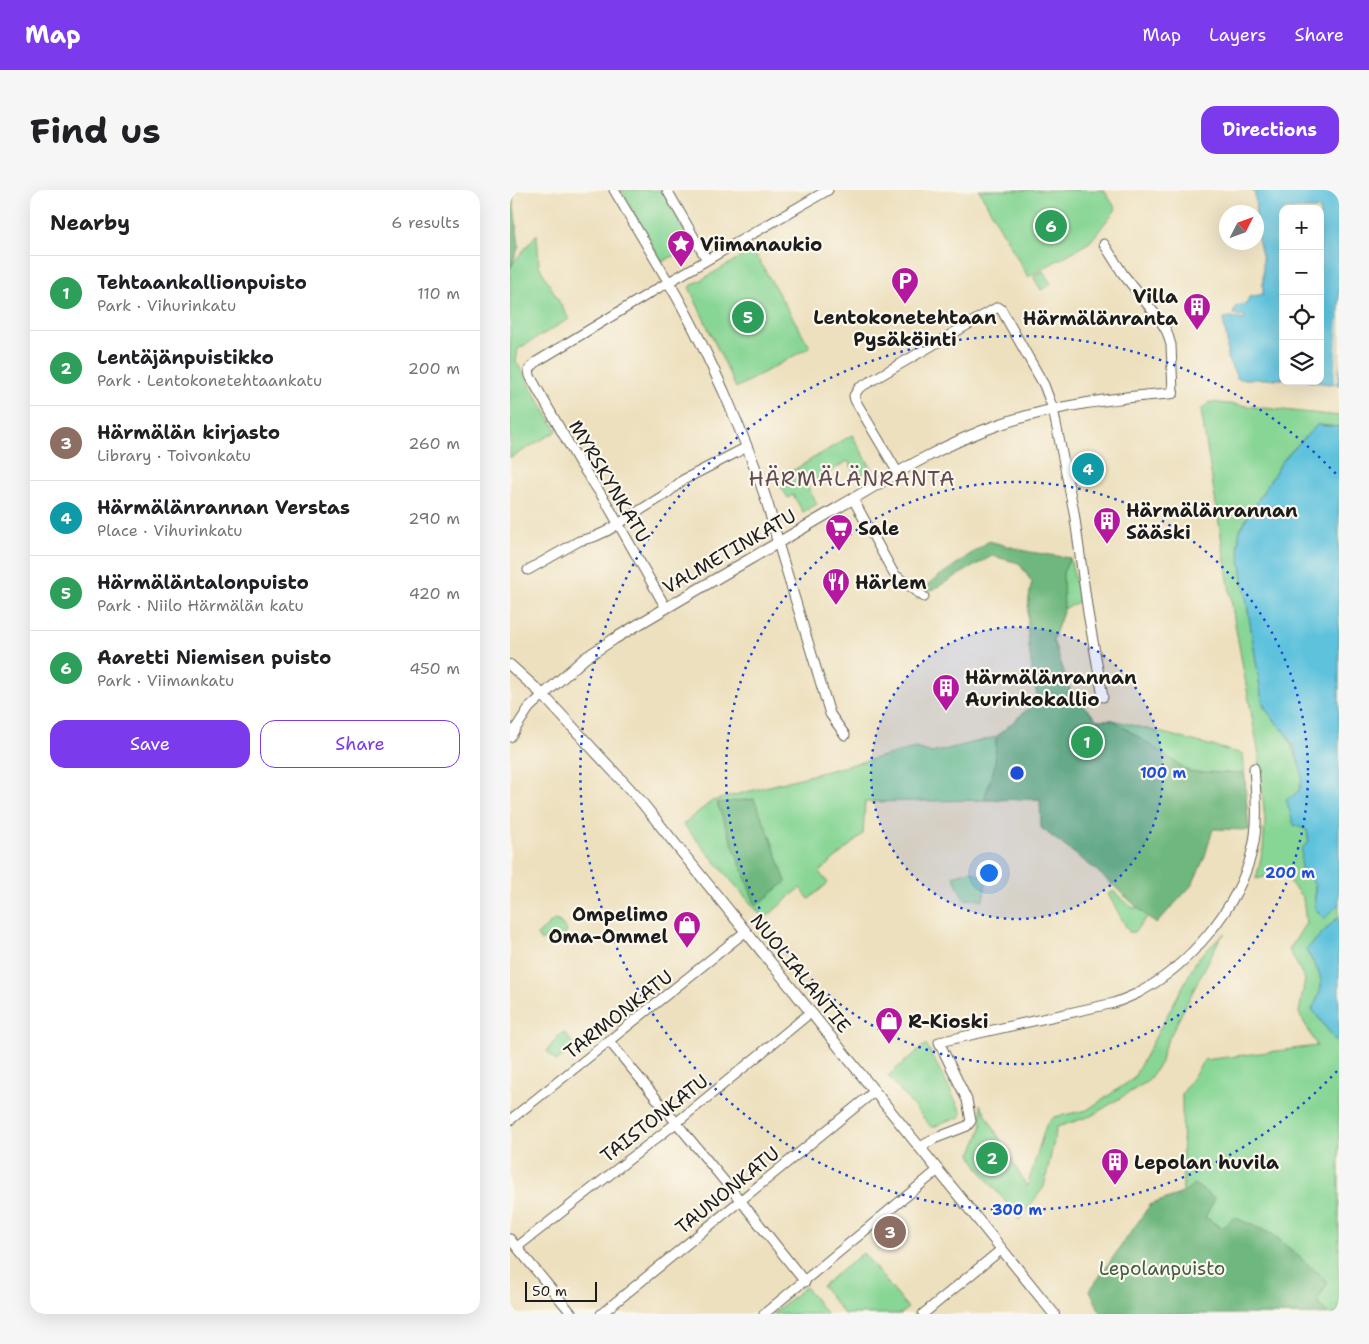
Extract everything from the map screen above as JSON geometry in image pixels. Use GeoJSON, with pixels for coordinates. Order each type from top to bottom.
{"type":"FeatureCollection","features":[{"type":"Feature","properties":{"kind":"street"},"geometry":{"type":"LineString","coordinates":[[614,190],[669,283],[708,356],[747,447],[764,490],[778,543],[830,714],[845,735]]}},
{"type":"Feature","properties":{"kind":"street"},"geometry":{"type":"LineString","coordinates":[[667,190],[707,260]]}},
{"type":"Feature","properties":{"kind":"street"},"geometry":{"type":"LineString","coordinates":[[669,283],[828,190]]}},
{"type":"Feature","properties":{"kind":"street"},"geometry":{"type":"LineString","coordinates":[[1104,244],[1135,291],[1160,320],[1167,332],[1171,345],[1173,392]]}},
{"type":"Feature","properties":{"kind":"street","name":"MYRSKYNKATU"},"geometry":{"type":"LineString","coordinates":[[666,608],[606,502],[579,462],[530,376],[529,370],[536,362],[669,283]]}},
{"type":"Feature","properties":{"kind":"street"},"geometry":{"type":"LineString","coordinates":[[898,473],[855,400],[856,391],[858,388],[998,308],[1001,310],[1044,385],[1053,409],[1074,512],[1088,613],[1103,697]]}},
{"type":"Feature","properties":{"kind":"street","name":"VALMETINKATU"},"geometry":{"type":"LineString","coordinates":[[543,695],[585,658],[666,608],[951,444],[985,429],[1053,409],[1102,400],[1173,392]]}},
{"type":"Feature","properties":{"kind":"street"},"geometry":{"type":"LineString","coordinates":[[528,570],[579,541],[594,537],[666,494],[683,480],[747,447]]}},
{"type":"Feature","properties":{"kind":"street"},"geometry":{"type":"LineString","coordinates":[[853,499],[894,574],[924,597]]}},
{"type":"Feature","properties":{"kind":"street","name":"NUOLIALANTIE"},"geometry":{"type":"LineString","coordinates":[[510,665],[543,695],[639,799],[1054,1314]]}},
{"type":"Feature","properties":{"kind":"street"},"geometry":{"type":"LineString","coordinates":[[510,737],[529,708],[543,695]]}},
{"type":"Feature","properties":{"kind":"street"},"geometry":{"type":"LineString","coordinates":[[920,1147],[936,1138],[967,1126],[971,1121],[968,1100],[939,1042],[1114,1003],[1150,986],[1187,956],[1219,922],[1244,879],[1252,851],[1255,832],[1254,768]]}},
{"type":"Feature","properties":{"kind":"street","name":"TARMONKATU"},"geometry":{"type":"LineString","coordinates":[[510,1120],[746,932]]}},
{"type":"Feature","properties":{"kind":"street","name":"TAISTONKATU"},"geometry":{"type":"LineString","coordinates":[[516,1247],[676,1123],[810,1012]]}},
{"type":"Feature","properties":{"kind":"street"},"geometry":{"type":"LineString","coordinates":[[609,1041],[805,1282]]}},
{"type":"Feature","properties":{"kind":"street","name":"TAUNONKATU"},"geometry":{"type":"LineString","coordinates":[[600,1314],[875,1091]]}},
{"type":"Feature","properties":{"kind":"street"},"geometry":{"type":"LineString","coordinates":[[764,1314],[938,1170]]}},
{"type":"Feature","properties":{"kind":"street"},"geometry":{"type":"LineString","coordinates":[[510,1239],[572,1314]]}},
{"type":"Feature","properties":{"kind":"street"},"geometry":{"type":"LineString","coordinates":[[923,1314],[1002,1249]]}},
{"type":"Feature","properties":{"kind":"green space"},"geometry":{"type":"Polygon","coordinates":[[[510,190],[512,190],[519,246],[510,269],[510,190]]]}},
{"type":"Feature","properties":{"kind":"green space"},"geometry":{"type":"Polygon","coordinates":[[[621,190],[661,190],[693,245],[662,262],[621,190]]]}},
{"type":"Feature","properties":{"kind":"green space"},"geometry":{"type":"Polygon","coordinates":[[[979,190],[1104,190],[1116,209],[1090,242],[1028,277],[979,190]]]}},
{"type":"Feature","properties":{"kind":"green space"},"geometry":{"type":"Polygon","coordinates":[[[537,234],[539,266],[569,319],[518,349],[516,361],[557,431],[510,458],[510,269],[537,234]]]}},
{"type":"Feature","properties":{"kind":"green space"},"geometry":{"type":"Polygon","coordinates":[[[753,250],[810,347],[736,388],[689,287],[753,250]]]}},
{"type":"Feature","properties":{"kind":"green space"},"geometry":{"type":"Polygon","coordinates":[[[1043,271],[1051,284],[1041,290],[1033,276],[1043,271]]]}},
{"type":"Feature","properties":{"kind":"green space"},"geometry":{"type":"Polygon","coordinates":[[[1209,402],[1339,416],[1339,427],[1317,425],[1283,460],[1240,529],[1238,545],[1262,700],[1264,707],[1288,737],[1302,772],[1294,825],[1307,830],[1309,842],[1301,868],[1315,885],[1315,908],[1323,918],[1339,904],[1339,916],[1306,950],[1316,966],[1321,979],[1320,992],[1312,1009],[1339,1045],[1339,1314],[1257,1314],[1150,1205],[1183,1193],[1182,1094],[1204,1060],[1317,1046],[1299,1013],[1305,979],[1289,950],[1306,923],[1303,898],[1282,873],[1256,879],[1263,849],[1265,821],[1259,755],[1235,624],[1201,410],[1209,402]]]}},
{"type":"Feature","properties":{"kind":"green space"},"geometry":{"type":"Polygon","coordinates":[[[852,435],[872,469],[858,478],[848,461],[807,485],[817,504],[803,512],[793,495],[788,498],[777,480],[852,435]]]}},
{"type":"Feature","properties":{"kind":"green space"},"geometry":{"type":"Polygon","coordinates":[[[989,541],[1030,552],[1070,558],[1063,573],[1064,609],[1053,640],[1071,692],[1097,720],[1113,720],[1190,772],[1244,773],[1249,830],[1213,829],[1204,859],[1192,885],[1156,924],[1096,870],[1041,828],[1040,799],[984,800],[995,765],[996,737],[1038,700],[1032,672],[1028,626],[1029,596],[1032,582],[1019,563],[992,556],[916,599],[928,584],[989,541]]]}},
{"type":"Feature","properties":{"kind":"green space"},"geometry":{"type":"Polygon","coordinates":[[[1070,558],[1080,601],[1064,609],[1053,640],[1071,692],[1097,720],[1113,720],[1243,754],[1246,790],[1041,799],[865,802],[863,834],[819,872],[828,883],[809,899],[800,888],[764,919],[683,824],[712,801],[915,748],[932,753],[996,737],[1038,700],[1032,672],[1028,626],[1029,596],[1032,582],[1019,563],[1070,558]]]}},
{"type":"Feature","properties":{"kind":"green space"},"geometry":{"type":"Polygon","coordinates":[[[754,799],[770,836],[786,882],[756,906],[717,803],[754,799]]]}},
{"type":"Feature","properties":{"kind":"green space"},"geometry":{"type":"Polygon","coordinates":[[[970,871],[987,878],[983,900],[964,899],[953,876],[970,871]]]}},
{"type":"Feature","properties":{"kind":"green space"},"geometry":{"type":"Polygon","coordinates":[[[1113,891],[1133,908],[1146,906],[1151,913],[1134,932],[1129,932],[1108,894],[1113,891]]]}},
{"type":"Feature","properties":{"kind":"green space"},"geometry":{"type":"Polygon","coordinates":[[[554,920],[560,922],[567,930],[564,938],[556,945],[547,937],[541,941],[537,935],[554,920]]]}},
{"type":"Feature","properties":{"kind":"green space"},"geometry":{"type":"Polygon","coordinates":[[[1225,933],[1219,940],[1163,1050],[1161,1062],[1148,1081],[1091,1116],[1057,1127],[1044,1187],[1019,1220],[981,1171],[971,1154],[981,1130],[980,1104],[1027,1187],[1046,1125],[1054,1117],[1087,1110],[1133,1079],[1198,958],[1225,933]]]}},
{"type":"Feature","properties":{"kind":"green space"},"geometry":{"type":"Polygon","coordinates":[[[565,1033],[575,1047],[556,1061],[547,1051],[560,1034],[565,1033]]]}},
{"type":"Feature","properties":{"kind":"green space"},"geometry":{"type":"Polygon","coordinates":[[[926,1044],[962,1113],[960,1118],[946,1121],[932,1128],[888,1076],[926,1044]]]}},
{"type":"Feature","properties":{"kind":"green space","name":"Lepolanpuisto"},"geometry":{"type":"Polygon","coordinates":[[[1194,1184],[1215,1199],[1205,1217],[1222,1228],[1234,1217],[1274,1235],[1328,1282],[1317,1302],[1328,1314],[1101,1314],[1090,1290],[1150,1205],[1183,1193],[1194,1184]]]}},
{"type":"Feature","properties":{"kind":"green space"},"geometry":{"type":"Polygon","coordinates":[[[863,1253],[908,1308],[901,1314],[844,1314],[822,1286],[863,1253]]]}},
{"type":"Feature","properties":{"kind":"green space"},"geometry":{"type":"Polygon","coordinates":[[[805,1287],[827,1314],[772,1314],[805,1287]]]}},
{"type":"Feature","properties":{"kind":"water"},"geometry":{"type":"Polygon","coordinates":[[[1252,190],[1339,190],[1339,386],[1336,383],[1324,383],[1324,205],[1279,205],[1279,379],[1238,379],[1227,358],[1224,318],[1232,317],[1244,320],[1245,316],[1233,314],[1236,306],[1246,304],[1249,297],[1263,294],[1263,259],[1261,250],[1264,250],[1264,205],[1256,205],[1255,194],[1252,190]]]}},
{"type":"Feature","properties":{"kind":"water"},"geometry":{"type":"Polygon","coordinates":[[[1317,425],[1339,427],[1339,904],[1324,919],[1315,908],[1315,885],[1301,868],[1302,848],[1309,842],[1307,830],[1294,825],[1286,799],[1297,793],[1301,785],[1302,778],[1299,762],[1290,740],[1269,714],[1262,700],[1238,545],[1240,529],[1283,460],[1317,425]]]}},
{"type":"Feature","properties":{"kind":"water"},"geometry":{"type":"Polygon","coordinates":[[[1339,916],[1339,1045],[1312,1009],[1320,992],[1321,979],[1316,966],[1306,950],[1339,916]]]}},
{"type":"Feature","properties":{"kind":"pier"},"geometry":{"type":"Polygon","coordinates":[[[1339,305],[1338,378],[1336,383],[1334,383],[1339,305]]]}},
{"type":"Feature","properties":{"kind":"place","name":"Aaretti Niemisen puisto"},"geometry":{"type":"Point","coordinates":[1051,226]}},
{"type":"Feature","properties":{"kind":"place","name":"Viimanaukio"},"geometry":{"type":"Point","coordinates":[681,268]}},
{"type":"Feature","properties":{"kind":"place","name":"Lentokonetehtaan Pysäköinti"},"geometry":{"type":"Point","coordinates":[905,305]}},
{"type":"Feature","properties":{"kind":"place","name":"Härmäläntalonpuisto"},"geometry":{"type":"Point","coordinates":[748,317]}},
{"type":"Feature","properties":{"kind":"place","name":"Villa Härmälänranta"},"geometry":{"type":"Point","coordinates":[1197,331]}},
{"type":"Feature","properties":{"kind":"place","name":"Härmälänrannan Verstas"},"geometry":{"type":"Point","coordinates":[1088,469]}},
{"type":"Feature","properties":{"kind":"place","name":"Härmälänrannan Sääski"},"geometry":{"type":"Point","coordinates":[1107,545]}},
{"type":"Feature","properties":{"kind":"place","name":"Sale"},"geometry":{"type":"Point","coordinates":[839,552]}},
{"type":"Feature","properties":{"kind":"place","name":"Härlem"},"geometry":{"type":"Point","coordinates":[836,606]}},
{"type":"Feature","properties":{"kind":"place","name":"Härmälänrannan Aurinkokallio"},"geometry":{"type":"Point","coordinates":[946,712]}},
{"type":"Feature","properties":{"kind":"place","name":"Tehtaankallionpuisto"},"geometry":{"type":"Point","coordinates":[1087,742]}},
{"type":"Feature","properties":{"kind":"place","name":"Ompelimo Oma-Ommel"},"geometry":{"type":"Point","coordinates":[687,949]}},
{"type":"Feature","properties":{"kind":"place","name":"R-Kioski"},"geometry":{"type":"Point","coordinates":[889,1045]}},
{"type":"Feature","properties":{"kind":"place","name":"Lentäjänpuistikko"},"geometry":{"type":"Point","coordinates":[992,1158]}},
{"type":"Feature","properties":{"kind":"place","name":"Lepolan huvila"},"geometry":{"type":"Point","coordinates":[1115,1186]}},
{"type":"Feature","properties":{"kind":"place","name":"Härmälän kirjasto"},"geometry":{"type":"Point","coordinates":[890,1232]}},
{"type":"Feature","properties":{"kind":"district","name":"HÄRMÄLÄNRANTA"},"geometry":{"type":"Point","coordinates":[852,479]}}]}
